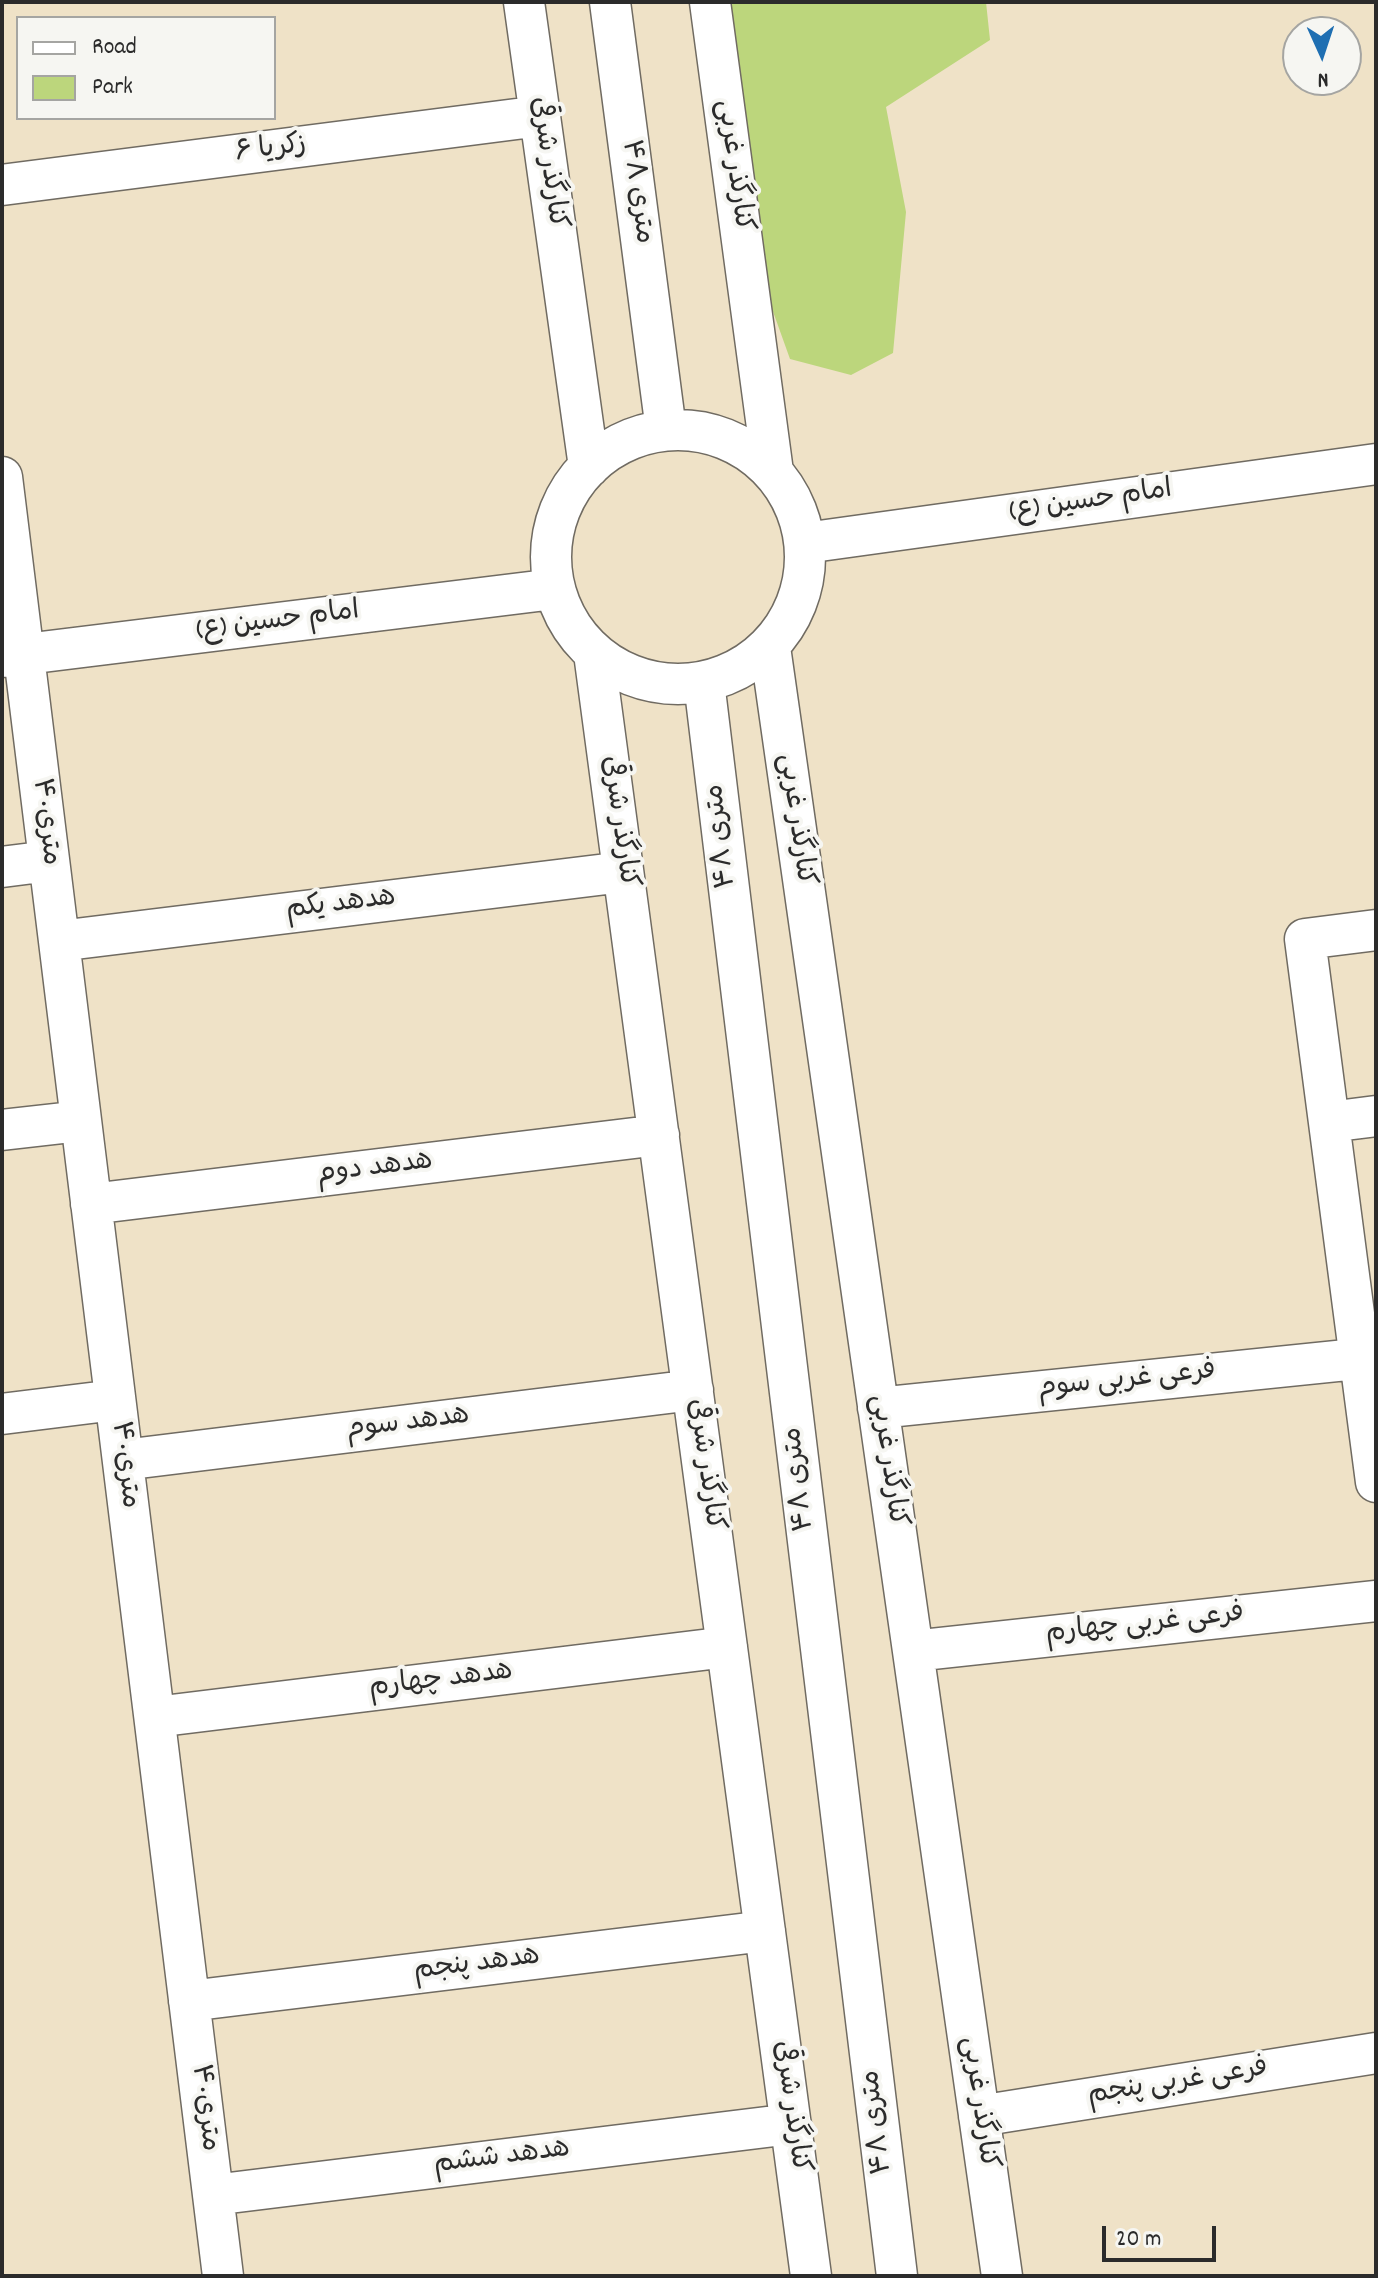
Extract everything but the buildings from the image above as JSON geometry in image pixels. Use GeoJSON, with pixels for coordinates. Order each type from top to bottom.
{"type":"FeatureCollection","features":[{"type":"Feature","properties":{"kind":"street","name":"کنارگذر شرقی"},"geometry":{"type":"LineString","coordinates":[[524,2],[589,467]]}},
{"type":"Feature","properties":{"kind":"street","name":"۴۸ متری"},"geometry":{"type":"LineString","coordinates":[[610,2],[666,430]]}},
{"type":"Feature","properties":{"kind":"street","name":"کنارگذر غربی"},"geometry":{"type":"LineString","coordinates":[[710,2],[773,472]]}},
{"type":"Feature","properties":{"kind":"street","name":"زکریا ۶"},"geometry":{"type":"LineString","coordinates":[[2,185],[540,116]]}},
{"type":"Feature","properties":{"kind":"street"},"geometry":{"type":"LineString","coordinates":[[666,430],[706,433],[743,447],[773,472],[795,505],[805,543],[804,581],[792,616],[770,647],[740,669],[704,682],[665,684],[627,674],[594,653],[569,624],[554,589],[551,545],[563,502],[589,467],[624,442],[666,430]]}},
{"type":"Feature","properties":{"kind":"street","name":"امام حسین (ع)"},"geometry":{"type":"LineString","coordinates":[[805,543],[1376,464]]}},
{"type":"Feature","properties":{"kind":"street","name":"۴۰متری"},"geometry":{"type":"LineString","coordinates":[[2,477],[13,655],[49,861],[223,2276]]}},
{"type":"Feature","properties":{"kind":"street","name":"امام حسین (ع)"},"geometry":{"type":"LineString","coordinates":[[13,655],[554,589]]}},
{"type":"Feature","properties":{"kind":"street","name":"کنارگذر غربی"},"geometry":{"type":"LineString","coordinates":[[770,647],[1002,2276]]}},
{"type":"Feature","properties":{"kind":"street","name":"کنارگذر شرقی"},"geometry":{"type":"LineString","coordinates":[[594,653],[811,2276]]}},
{"type":"Feature","properties":{"kind":"street","name":"۴۸ متری"},"geometry":{"type":"LineString","coordinates":[[704,682],[897,2276]]}},
{"type":"Feature","properties":{"kind":"street"},"geometry":{"type":"LineString","coordinates":[[2,867],[49,861]]}},
{"type":"Feature","properties":{"kind":"street","name":"هدهد یکم"},"geometry":{"type":"LineString","coordinates":[[59,941],[623,872]]}},
{"type":"Feature","properties":{"kind":"street"},"geometry":{"type":"LineString","coordinates":[[1376,930],[1305,939],[1329,1122],[1368,1358],[1376,1482]]}},
{"type":"Feature","properties":{"kind":"street"},"geometry":{"type":"LineString","coordinates":[[1329,1122],[1376,1116]]}},
{"type":"Feature","properties":{"kind":"street"},"geometry":{"type":"LineString","coordinates":[[2,1130],[81,1121]]}},
{"type":"Feature","properties":{"kind":"street","name":"هدهد دوم"},"geometry":{"type":"LineString","coordinates":[[91,1204],[659,1135]]}},
{"type":"Feature","properties":{"kind":"street","name":"فرعی غربی سوم"},"geometry":{"type":"LineString","coordinates":[[878,1408],[1368,1358]]}},
{"type":"Feature","properties":{"kind":"street","name":"هدهد سوم"},"geometry":{"type":"LineString","coordinates":[[123,1460],[693,1390]]}},
{"type":"Feature","properties":{"kind":"street"},"geometry":{"type":"LineString","coordinates":[[2,1414],[115,1400]]}},
{"type":"Feature","properties":{"kind":"street","name":"فرعی غربی چهارم"},"geometry":{"type":"LineString","coordinates":[[913,1651],[1376,1601]]}},
{"type":"Feature","properties":{"kind":"street","name":"هدهد چهارم"},"geometry":{"type":"LineString","coordinates":[[155,1717],[727,1647]]}},
{"type":"Feature","properties":{"kind":"street","name":"هدهد پنجم"},"geometry":{"type":"LineString","coordinates":[[189,2001],[765,1931]]}},
{"type":"Feature","properties":{"kind":"street","name":"فرعی غربی پنجم"},"geometry":{"type":"LineString","coordinates":[[979,2116],[1376,2053]]}},
{"type":"Feature","properties":{"kind":"street","name":"هدهد ششم"},"geometry":{"type":"LineString","coordinates":[[213,2195],[791,2124]]}},
{"type":"Feature","properties":{"kind":"green space"},"geometry":{"type":"Polygon","coordinates":[[[729,2],[986,2],[990,40],[886,107],[906,212],[893,353],[851,375],[790,359],[761,278],[729,2]]]}}]}
